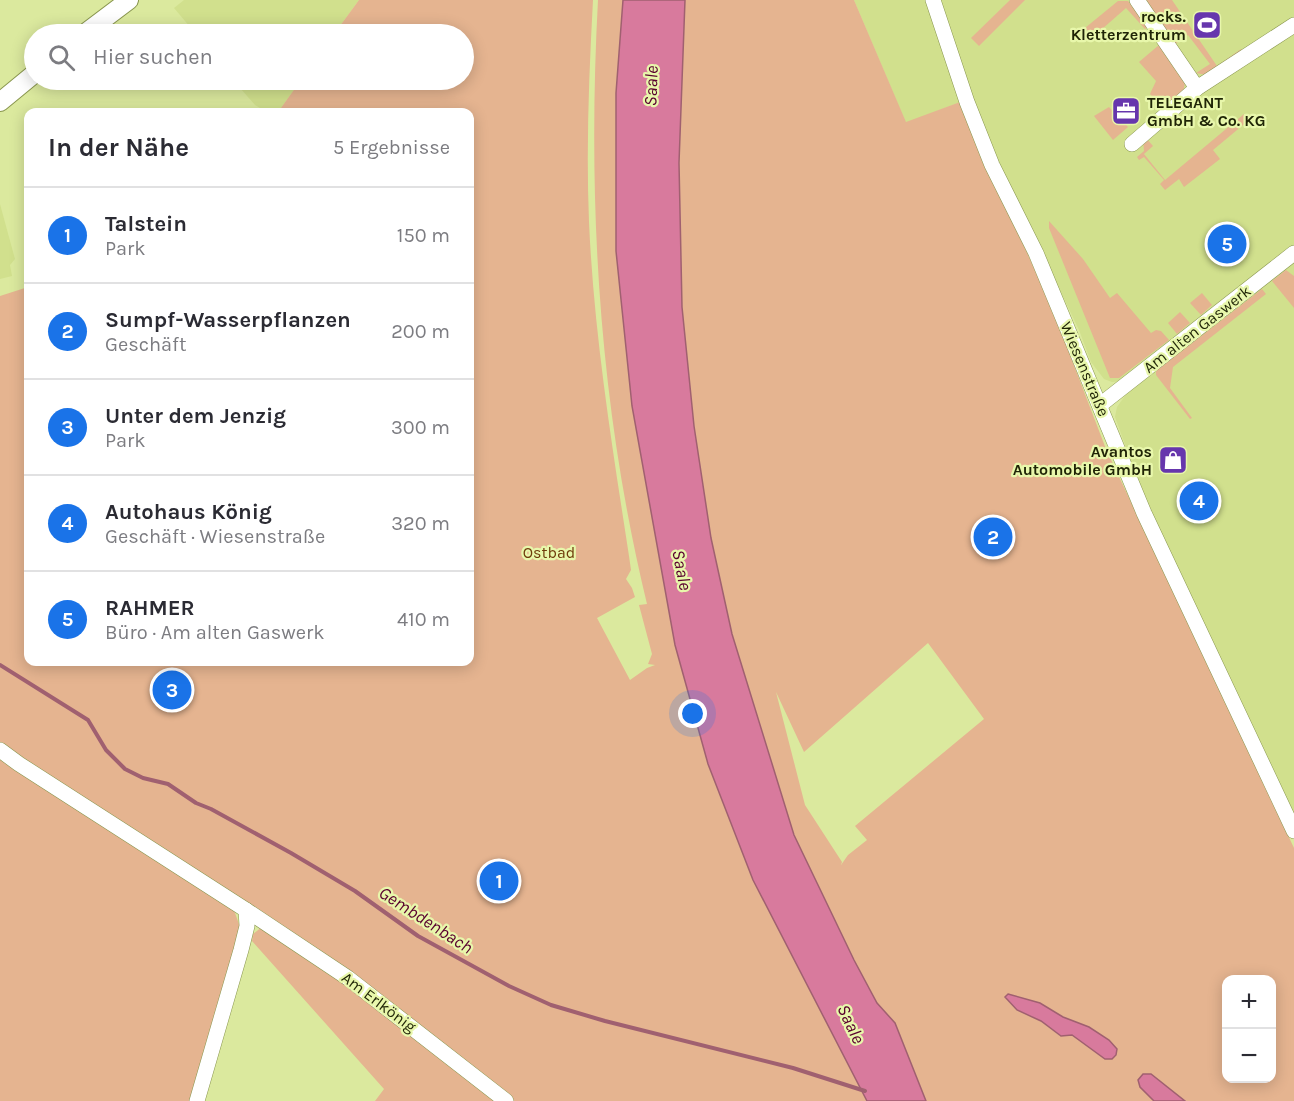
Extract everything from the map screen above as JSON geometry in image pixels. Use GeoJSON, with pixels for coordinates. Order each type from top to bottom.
{"type":"FeatureCollection","features":[{"type":"Feature","properties":{"kind":"main road"},"geometry":{"type":"LineString","coordinates":[[97,24],[129,0]]}},
{"type":"Feature","properties":{"kind":"main road"},"geometry":{"type":"LineString","coordinates":[[0,102],[24,82]]}},
{"type":"Feature","properties":{"kind":"street","name":"Wiesenstraße"},"geometry":{"type":"LineString","coordinates":[[933,0],[978,133],[1036,254],[1144,513],[1294,831]]}},
{"type":"Feature","properties":{"kind":"street"},"geometry":{"type":"LineString","coordinates":[[1137,0],[1197,88]]}},
{"type":"Feature","properties":{"kind":"street"},"geometry":{"type":"LineString","coordinates":[[1132,144],[1197,88],[1294,25]]}},
{"type":"Feature","properties":{"kind":"street","name":"Am alten Gaswerk"},"geometry":{"type":"LineString","coordinates":[[1100,405],[1294,253]]}},
{"type":"Feature","properties":{"kind":"street","name":"Am Erlkönig"},"geometry":{"type":"LineString","coordinates":[[0,750],[18,764],[348,978],[506,1101]]}},
{"type":"Feature","properties":{"kind":"street"},"geometry":{"type":"LineString","coordinates":[[197,1101],[241,950],[247,926],[246,910]]}},
{"type":"Feature","properties":{"kind":"shaded area"},"geometry":{"type":"Polygon","coordinates":[[[184,0],[359,0],[341,24],[188,24],[174,8],[184,0]]]}},
{"type":"Feature","properties":{"kind":"shaded area"},"geometry":{"type":"Polygon","coordinates":[[[854,0],[927,0],[960,102],[906,123],[854,0]]]}},
{"type":"Feature","properties":{"kind":"shaded area"},"geometry":{"type":"Polygon","coordinates":[[[940,0],[1294,0],[1294,246],[1122,381],[1112,382],[1104,379],[1091,362],[1079,330],[987,138],[940,0]]]}},
{"type":"Feature","properties":{"kind":"shaded area"},"geometry":{"type":"Polygon","coordinates":[[[242,90],[294,90],[281,108],[260,108],[242,90]]]}},
{"type":"Feature","properties":{"kind":"shaded area"},"geometry":{"type":"Polygon","coordinates":[[[0,204],[15,259],[10,265],[12,276],[0,279],[0,204]]]}},
{"type":"Feature","properties":{"kind":"shaded area"},"geometry":{"type":"Polygon","coordinates":[[[1294,260],[1294,813],[1164,542],[1141,489],[1115,417],[1117,407],[1127,393],[1294,260]]]}},
{"type":"Feature","properties":{"kind":"green space","name":"Ostbad"},"geometry":{"type":"Polygon","coordinates":[[[359,0],[593,0],[588,139],[591,264],[605,390],[631,570],[626,579],[635,597],[597,618],[630,680],[655,665],[648,664],[652,654],[639,605],[647,604],[618,454],[608,379],[600,304],[594,152],[598,0],[623,0],[616,93],[616,251],[632,406],[675,645],[708,764],[753,880],[867,1101],[375,1101],[384,1089],[252,941],[253,934],[262,927],[234,910],[240,927],[191,1101],[0,1101],[0,296],[24,288],[24,666],[474,666],[474,108],[281,108],[294,90],[474,90],[474,24],[341,24],[359,0]]]}},
{"type":"Feature","properties":{"kind":"green space"},"geometry":{"type":"Polygon","coordinates":[[[685,0],[854,0],[906,122],[960,102],[1054,313],[1106,449],[1294,848],[1294,1101],[1185,1101],[1151,1074],[1140,1087],[1154,1101],[926,1101],[895,1023],[877,1003],[794,835],[732,634],[711,538],[694,426],[682,307],[679,163],[685,0]],[[928,643],[804,752],[776,692],[805,805],[842,862],[841,865],[848,855],[867,840],[855,826],[984,719],[928,643]],[[1005,997],[1017,1010],[1041,1021],[1060,1036],[1072,1035],[1105,1059],[1112,1059],[1076,1028],[1050,1010],[1036,1003],[1005,997]]]}},
{"type":"Feature","properties":{"kind":"green space"},"geometry":{"type":"Polygon","coordinates":[[[1010,0],[1025,0],[979,46],[971,38],[1010,0]]]}},
{"type":"Feature","properties":{"kind":"green space"},"geometry":{"type":"Polygon","coordinates":[[[1144,0],[1172,0],[1217,66],[1241,49],[1244,53],[1207,75],[1196,73],[1210,64],[1188,35],[1175,44],[1144,0]]]}},
{"type":"Feature","properties":{"kind":"green space"},"geometry":{"type":"Polygon","coordinates":[[[1118,1],[1128,1],[1148,26],[1145,29],[1126,8],[1093,37],[1085,28],[1118,1]]]}},
{"type":"Feature","properties":{"kind":"green space"},"geometry":{"type":"Polygon","coordinates":[[[1159,45],[1185,83],[1183,93],[1164,109],[1150,94],[1156,81],[1139,62],[1159,45]]]}},
{"type":"Feature","properties":{"kind":"green space"},"geometry":{"type":"Polygon","coordinates":[[[1109,107],[1128,127],[1113,140],[1094,116],[1109,107]]]}},
{"type":"Feature","properties":{"kind":"green space"},"geometry":{"type":"Polygon","coordinates":[[[1244,114],[1249,120],[1213,150],[1220,159],[1184,187],[1179,179],[1165,190],[1160,184],[1164,180],[1144,157],[1139,160],[1137,157],[1144,151],[1145,137],[1153,146],[1144,154],[1165,180],[1244,114]]]}},
{"type":"Feature","properties":{"kind":"green space"},"geometry":{"type":"Polygon","coordinates":[[[1049,221],[1083,259],[1110,298],[1117,293],[1151,333],[1156,330],[1161,331],[1169,340],[1119,378],[1110,378],[1049,228],[1049,221]]]}},
{"type":"Feature","properties":{"kind":"green space"},"geometry":{"type":"Polygon","coordinates":[[[1286,270],[1294,276],[1294,308],[1272,281],[1286,270]]]}},
{"type":"Feature","properties":{"kind":"green space"},"geometry":{"type":"Polygon","coordinates":[[[1262,289],[1266,294],[1173,367],[1170,388],[1192,418],[1190,419],[1156,375],[1156,371],[1262,289]]]}},
{"type":"Feature","properties":{"kind":"green space"},"geometry":{"type":"Polygon","coordinates":[[[1202,293],[1212,305],[1201,315],[1190,303],[1202,293]]]}},
{"type":"Feature","properties":{"kind":"green space"},"geometry":{"type":"Polygon","coordinates":[[[1180,312],[1190,323],[1177,334],[1168,323],[1180,312]]]}},
{"type":"Feature","properties":{"kind":"water","name":"Saale"},"geometry":{"type":"Polygon","coordinates":[[[623,0],[685,0],[679,163],[682,307],[694,426],[711,538],[732,634],[794,835],[877,1003],[895,1023],[926,1101],[867,1101],[753,880],[708,764],[675,645],[632,406],[616,251],[616,93],[623,0]]]}},
{"type":"Feature","properties":{"kind":"water"},"geometry":{"type":"Polygon","coordinates":[[[1008,994],[1040,1003],[1063,1017],[1089,1027],[1109,1040],[1117,1049],[1116,1055],[1112,1059],[1105,1059],[1072,1035],[1061,1036],[1041,1021],[1017,1010],[1005,997],[1008,994]]]}},
{"type":"Feature","properties":{"kind":"water"},"geometry":{"type":"Polygon","coordinates":[[[1143,1074],[1151,1074],[1185,1101],[1154,1101],[1140,1087],[1138,1080],[1143,1074]]]}},
{"type":"Feature","properties":{"kind":"waterway","name":"Gembdenbach"},"geometry":{"type":"LineString","coordinates":[[0,665],[88,720],[106,750],[125,769],[143,778],[168,784],[196,803],[291,853],[355,891],[418,936],[509,986],[551,1005],[605,1021],[793,1068],[865,1091]]}},
{"type":"Feature","properties":{"kind":"place","name":"rocks. Kletterzentrum"},"geometry":{"type":"Point","coordinates":[1207,25]}},
{"type":"Feature","properties":{"kind":"place","name":"TELEGANT GmbH & Co. KG"},"geometry":{"type":"Point","coordinates":[1126,111]}},
{"type":"Feature","properties":{"kind":"place","name":"RAHMER"},"geometry":{"type":"Point","coordinates":[1227,244]}},
{"type":"Feature","properties":{"kind":"place","name":"Avantos Automobile GmbH"},"geometry":{"type":"Point","coordinates":[1173,460]}},
{"type":"Feature","properties":{"kind":"place","name":"Autohaus König"},"geometry":{"type":"Point","coordinates":[1199,501]}},
{"type":"Feature","properties":{"kind":"place","name":"Sumpf-Wasserpflanzen"},"geometry":{"type":"Point","coordinates":[993,537]}},
{"type":"Feature","properties":{"kind":"place","name":"Unter dem Jenzig"},"geometry":{"type":"Point","coordinates":[172,690]}},
{"type":"Feature","properties":{"kind":"place","name":"Talstein"},"geometry":{"type":"Point","coordinates":[499,881]}}]}
